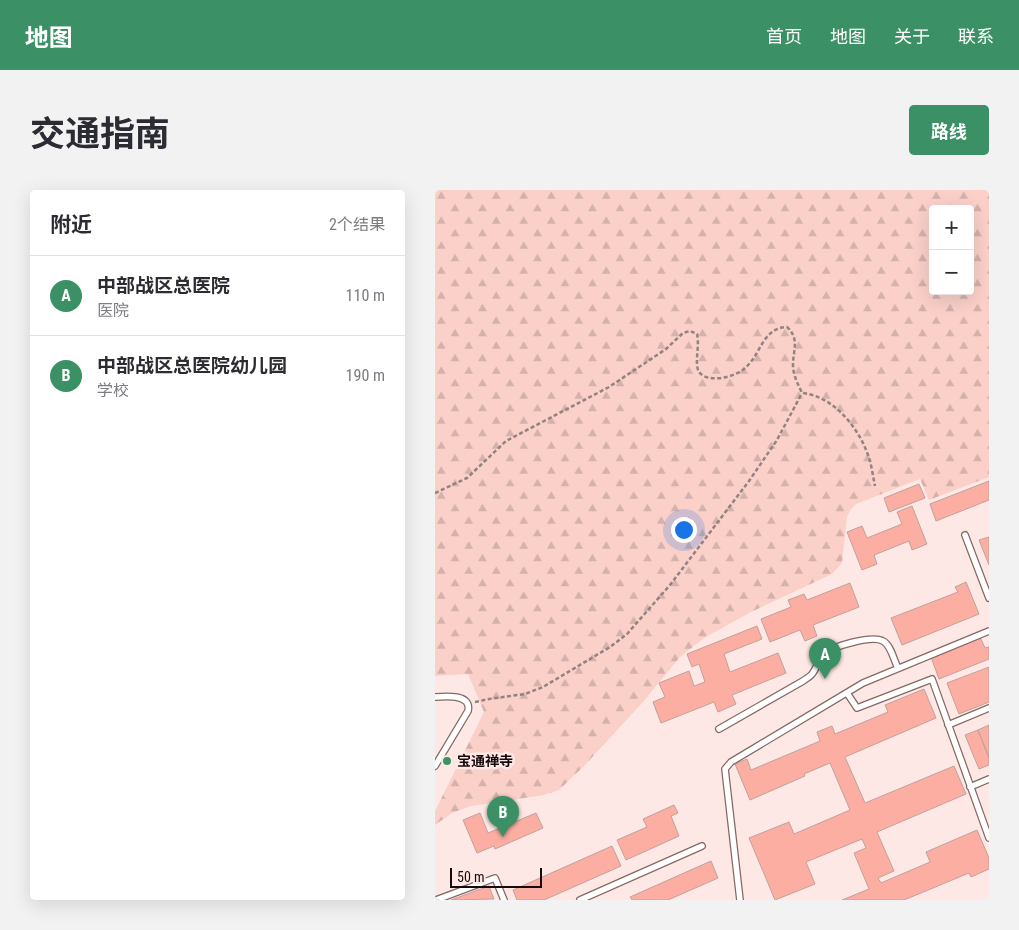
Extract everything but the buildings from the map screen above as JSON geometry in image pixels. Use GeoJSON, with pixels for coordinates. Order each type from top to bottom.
{"type":"FeatureCollection","features":[{"type":"Feature","properties":{"kind":"lane"},"geometry":{"type":"LineString","coordinates":[[965,535],[989,598]]}},
{"type":"Feature","properties":{"kind":"lane"},"geometry":{"type":"LineString","coordinates":[[740,900],[725,769],[731,762],[863,684],[989,631]]}},
{"type":"Feature","properties":{"kind":"lane"},"geometry":{"type":"LineString","coordinates":[[719,729],[803,681],[812,674],[826,652],[840,647],[862,640],[881,640],[887,644],[898,668]]}},
{"type":"Feature","properties":{"kind":"lane"},"geometry":{"type":"LineString","coordinates":[[847,693],[857,708],[931,679],[989,838]]}},
{"type":"Feature","properties":{"kind":"lane"},"geometry":{"type":"LineString","coordinates":[[435,697],[458,697],[469,704],[468,711],[435,766]]}},
{"type":"Feature","properties":{"kind":"lane"},"geometry":{"type":"LineString","coordinates":[[948,725],[989,708]]}},
{"type":"Feature","properties":{"kind":"lane"},"geometry":{"type":"LineString","coordinates":[[970,787],[989,780]]}},
{"type":"Feature","properties":{"kind":"lane"},"geometry":{"type":"LineString","coordinates":[[580,900],[702,846]]}},
{"type":"Feature","properties":{"kind":"lane"},"geometry":{"type":"LineString","coordinates":[[435,900],[495,878],[504,900]]}},
{"type":"Feature","properties":{"kind":"path"},"geometry":{"type":"LineString","coordinates":[[435,493],[467,478],[506,441],[609,387],[666,349],[683,333],[690,331],[697,334],[699,342],[697,363],[699,371],[704,376],[713,379],[735,374],[745,369],[767,336],[780,328],[787,327],[793,333],[795,343],[793,367],[802,393]]}},
{"type":"Feature","properties":{"kind":"path"},"geometry":{"type":"LineString","coordinates":[[802,393],[816,395],[842,413],[852,426],[869,458],[875,486]]}},
{"type":"Feature","properties":{"kind":"path"},"geometry":{"type":"LineString","coordinates":[[469,704],[525,694],[543,687],[627,634],[670,585],[749,481],[777,440],[802,393]]}},
{"type":"Feature","properties":{"kind":"green space"},"geometry":{"type":"Polygon","coordinates":[[[435,190],[989,190],[989,477],[929,500],[920,479],[856,504],[847,517],[842,563],[832,574],[751,612],[704,638],[680,657],[643,702],[584,766],[559,790],[544,795],[471,806],[452,813],[435,825],[435,811],[484,712],[468,674],[435,676],[435,190]]]}},
{"type":"Feature","properties":{"kind":"place","name":"中部战区总医院"},"geometry":{"type":"Point","coordinates":[825,679]}},
{"type":"Feature","properties":{"kind":"place","name":"宝通禅寺"},"geometry":{"type":"Point","coordinates":[447,761]}},
{"type":"Feature","properties":{"kind":"place","name":"中部战区总医院幼儿园"},"geometry":{"type":"Point","coordinates":[503,837]}}]}
